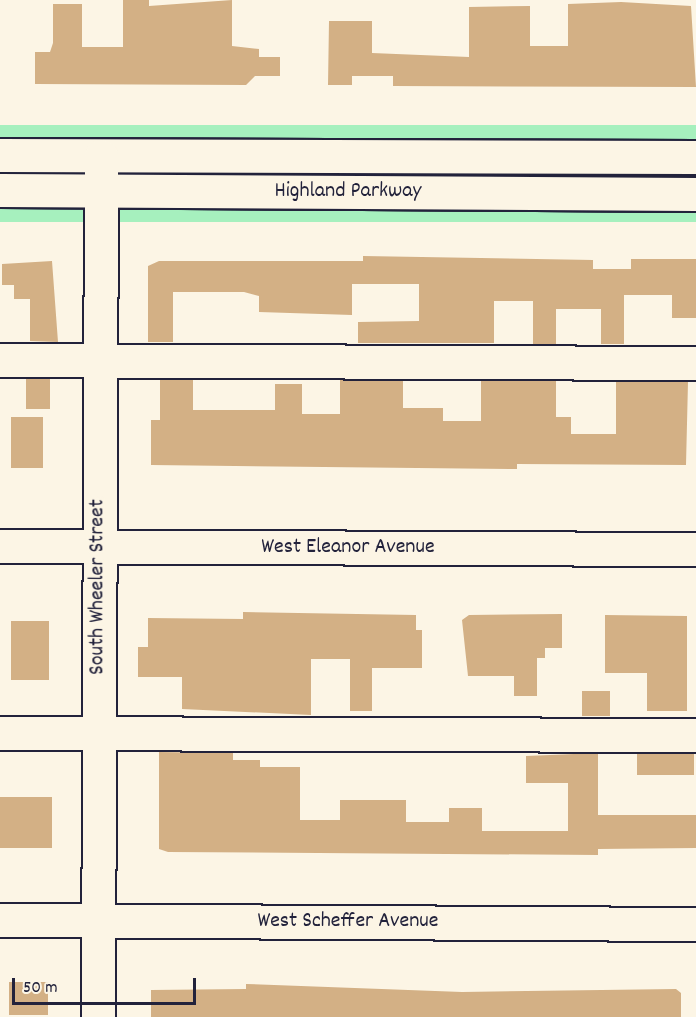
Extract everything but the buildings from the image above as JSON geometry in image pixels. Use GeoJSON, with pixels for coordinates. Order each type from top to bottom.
{"type":"FeatureCollection","features":[{"type":"Feature","properties":{"kind":"street","name":"Highland Parkway"},"geometry":{"type":"LineString","coordinates":[[0,155],[696,157]]}},
{"type":"Feature","properties":{"kind":"street","name":"South Wheeler Street"},"geometry":{"type":"LineString","coordinates":[[98,1017],[101,156]]}},
{"type":"Feature","properties":{"kind":"street","name":"Highland Parkway"},"geometry":{"type":"LineString","coordinates":[[0,190],[696,194]]}},
{"type":"Feature","properties":{"kind":"street"},"geometry":{"type":"LineString","coordinates":[[0,360],[696,363]]}},
{"type":"Feature","properties":{"kind":"street","name":"West Eleanor Avenue"},"geometry":{"type":"LineString","coordinates":[[0,546],[696,549]]}},
{"type":"Feature","properties":{"kind":"street"},"geometry":{"type":"LineString","coordinates":[[0,733],[696,735]]}},
{"type":"Feature","properties":{"kind":"street","name":"West Scheffer Avenue"},"geometry":{"type":"LineString","coordinates":[[0,920],[696,924]]}},
{"type":"Feature","properties":{"kind":"green space"},"geometry":{"type":"Polygon","coordinates":[[[0,125],[696,125],[696,222],[0,222],[0,125]]]}}]}
